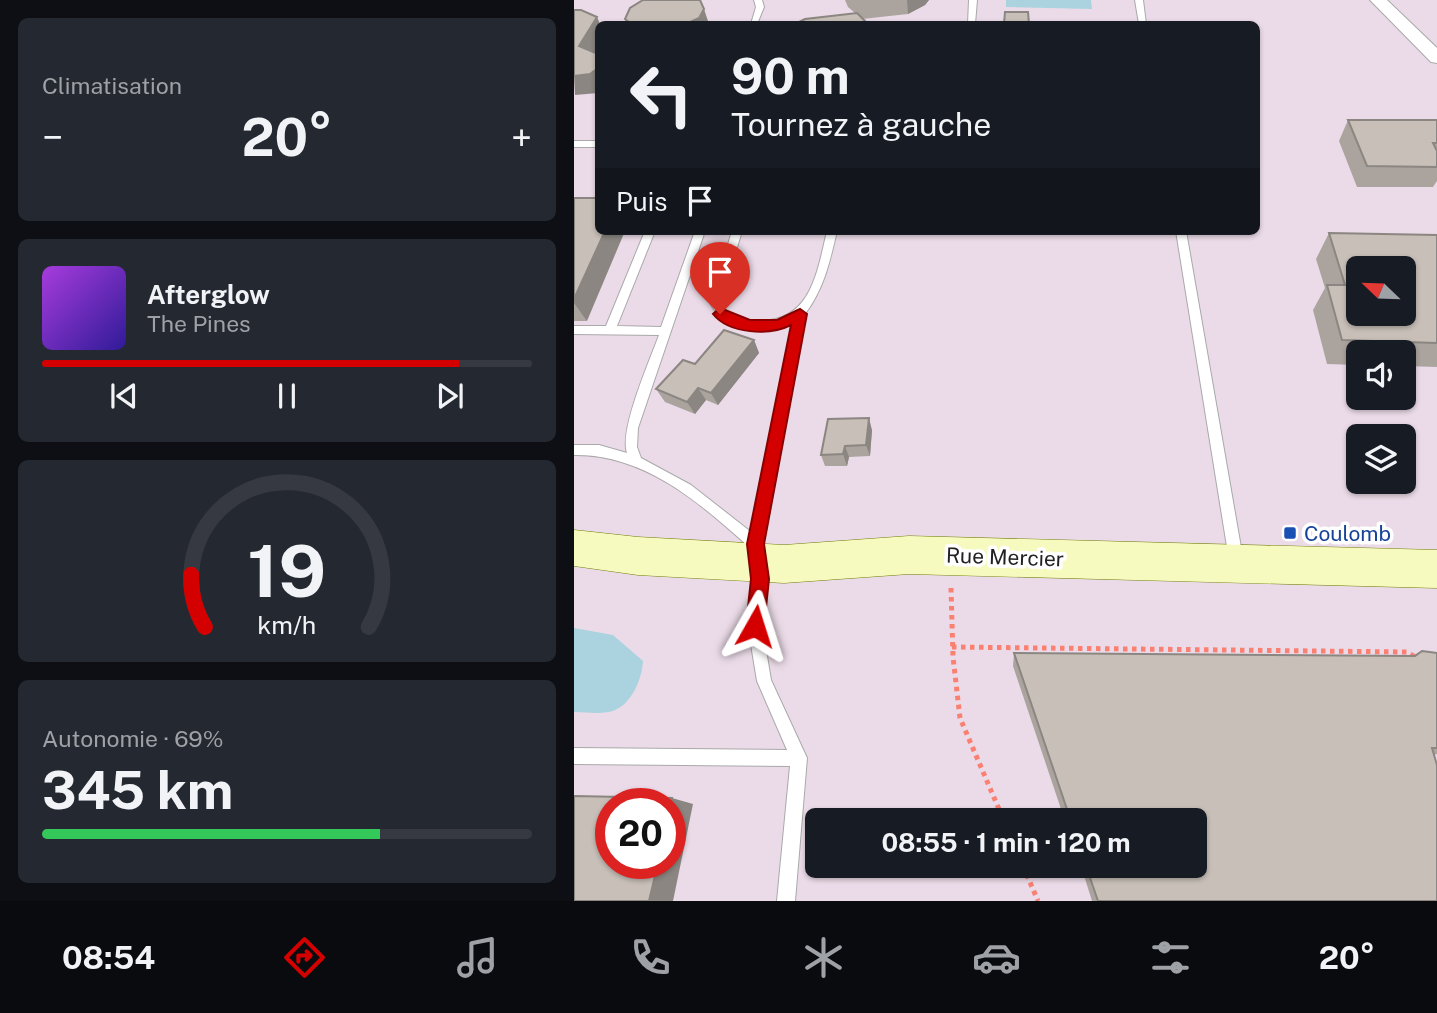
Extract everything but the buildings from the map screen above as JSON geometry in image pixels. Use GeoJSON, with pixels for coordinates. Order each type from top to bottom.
{"type":"FeatureCollection","features":[{"type":"Feature","properties":{"kind":"street"},"geometry":{"type":"LineString","coordinates":[[1378,0],[1437,58]]}},
{"type":"Feature","properties":{"kind":"street","name":"Rue Mercier"},"geometry":{"type":"LineString","coordinates":[[574,548],[638,556],[909,555],[1437,569]]}},
{"type":"Feature","properties":{"kind":"lane"},"geometry":{"type":"LineString","coordinates":[[755,21],[761,7],[758,0]]}},
{"type":"Feature","properties":{"kind":"lane"},"geometry":{"type":"LineString","coordinates":[[972,21],[973,0]]}},
{"type":"Feature","properties":{"kind":"lane"},"geometry":{"type":"LineString","coordinates":[[1139,0],[1142,21]]}},
{"type":"Feature","properties":{"kind":"lane"},"geometry":{"type":"LineString","coordinates":[[574,144],[595,144]]}},
{"type":"Feature","properties":{"kind":"lane"},"geometry":{"type":"LineString","coordinates":[[610,330],[648,235]]}},
{"type":"Feature","properties":{"kind":"lane"},"geometry":{"type":"LineString","coordinates":[[637,463],[631,447],[632,428],[699,235]]}},
{"type":"Feature","properties":{"kind":"lane"},"geometry":{"type":"LineString","coordinates":[[736,235],[715,303],[720,314],[732,321],[750,325],[778,325],[800,314]]}},
{"type":"Feature","properties":{"kind":"lane"},"geometry":{"type":"LineString","coordinates":[[786,901],[799,758],[764,681],[755,626],[757,554],[800,314],[817,291],[831,235]]}},
{"type":"Feature","properties":{"kind":"lane"},"geometry":{"type":"LineString","coordinates":[[1182,235],[1237,564]]}},
{"type":"Feature","properties":{"kind":"lane"},"geometry":{"type":"LineString","coordinates":[[574,330],[666,331]]}},
{"type":"Feature","properties":{"kind":"lane"},"geometry":{"type":"LineString","coordinates":[[574,450],[606,451],[637,463],[709,502],[757,554]]}},
{"type":"Feature","properties":{"kind":"lane"},"geometry":{"type":"LineString","coordinates":[[574,756],[799,758]]}},
{"type":"Feature","properties":{"kind":"path"},"geometry":{"type":"LineString","coordinates":[[954,556],[951,586],[953,647],[960,718],[998,808]]}},
{"type":"Feature","properties":{"kind":"path"},"geometry":{"type":"LineString","coordinates":[[953,647],[1407,652],[1417,658]]}},
{"type":"Feature","properties":{"kind":"path"},"geometry":{"type":"LineString","coordinates":[[1028,878],[1038,901]]}},
{"type":"Feature","properties":{"kind":"shaded area"},"geometry":{"type":"Polygon","coordinates":[[[574,0],[1437,0],[1437,901],[574,901],[574,0]]]}},
{"type":"Feature","properties":{"kind":"water"},"geometry":{"type":"Polygon","coordinates":[[[1006,0],[1091,0],[1092,9],[1006,7],[1006,0]]]}},
{"type":"Feature","properties":{"kind":"water"},"geometry":{"type":"Polygon","coordinates":[[[574,628],[613,635],[643,661],[633,692],[616,710],[600,713],[574,712],[574,628]]]}},
{"type":"Feature","properties":{"kind":"place","name":"Coulomb"},"geometry":{"type":"Point","coordinates":[1290,533]}},
{"type":"Feature","properties":{"kind":"route"},"geometry":{"type":"LineString","coordinates":[[720,314],[732,321],[750,325],[778,325],[800,314],[755,544],[760,564],[760,579],[755,626]]}}]}
